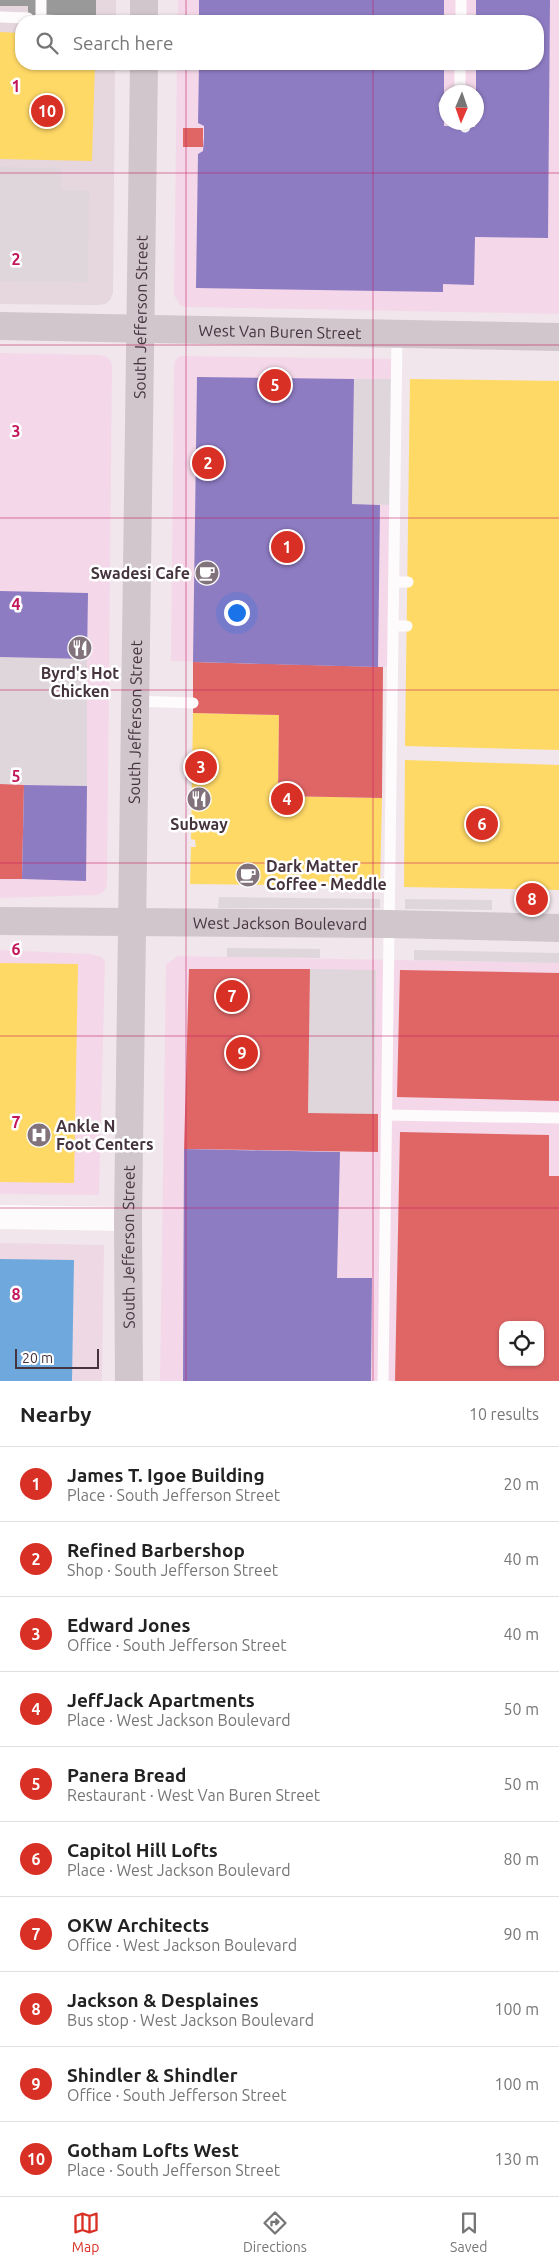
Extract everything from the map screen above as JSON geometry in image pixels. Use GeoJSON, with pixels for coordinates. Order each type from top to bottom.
{"type":"FeatureCollection","features":[{"type":"Feature","properties":{"kind":"main road"},"geometry":{"type":"LineString","coordinates":[[144,0],[144,15]]}},
{"type":"Feature","properties":{"kind":"main road","name":"South Jefferson Street"},"geometry":{"type":"LineString","coordinates":[[129,1381],[128,1219],[144,70]]}},
{"type":"Feature","properties":{"kind":"main road","name":"West Van Buren Street"},"geometry":{"type":"LineString","coordinates":[[0,326],[559,337]]}},
{"type":"Feature","properties":{"kind":"main road","name":"West Jackson Boulevard"},"geometry":{"type":"LineString","coordinates":[[0,921],[389,924],[559,928]]}},
{"type":"Feature","properties":{"kind":"street"},"geometry":{"type":"LineString","coordinates":[[0,1217],[128,1219]]}},
{"type":"Feature","properties":{"kind":"lane"},"geometry":{"type":"LineString","coordinates":[[41,0],[41,15]]}},
{"type":"Feature","properties":{"kind":"lane"},"geometry":{"type":"LineString","coordinates":[[461,0],[461,15]]}},
{"type":"Feature","properties":{"kind":"lane"},"geometry":{"type":"LineString","coordinates":[[0,17],[15,18]]}},
{"type":"Feature","properties":{"kind":"lane"},"geometry":{"type":"LineString","coordinates":[[460,70],[460,85]]}},
{"type":"Feature","properties":{"kind":"lane"},"geometry":{"type":"LineString","coordinates":[[383,1381],[397,334]]}},
{"type":"Feature","properties":{"kind":"lane"},"geometry":{"type":"LineString","coordinates":[[394,582],[408,582]]}},
{"type":"Feature","properties":{"kind":"lane"},"geometry":{"type":"LineString","coordinates":[[393,626],[408,626]]}},
{"type":"Feature","properties":{"kind":"lane"},"geometry":{"type":"LineString","coordinates":[[135,701],[193,703]]}},
{"type":"Feature","properties":{"kind":"lane"},"geometry":{"type":"LineString","coordinates":[[386,1115],[559,1118]]}},
{"type":"Feature","properties":{"kind":"shaded area"},"geometry":{"type":"Polygon","coordinates":[[[0,0],[116,0],[116,15],[15,15],[15,70],[115,70],[113,293],[110,300],[105,304],[97,305],[0,304],[0,0]]]}},
{"type":"Feature","properties":{"kind":"shaded area"},"geometry":{"type":"Polygon","coordinates":[[[178,0],[559,0],[559,314],[186,307],[180,305],[174,295],[177,70],[544,70],[544,15],[178,15],[178,0]]]}},
{"type":"Feature","properties":{"kind":"shaded area"},"geometry":{"type":"Polygon","coordinates":[[[0,167],[61,168],[61,190],[89,191],[88,282],[0,281],[0,167]]]}},
{"type":"Feature","properties":{"kind":"shaded area"},"geometry":{"type":"Polygon","coordinates":[[[0,353],[99,355],[107,357],[111,361],[107,886],[98,895],[0,898],[0,353]]]}},
{"type":"Feature","properties":{"kind":"shaded area"},"geometry":{"type":"Polygon","coordinates":[[[179,356],[397,359],[393,667],[171,661],[174,368],[175,361],[179,356]]]}},
{"type":"Feature","properties":{"kind":"shaded area"},"geometry":{"type":"Polygon","coordinates":[[[354,379],[397,379],[395,505],[352,504],[354,379]]]}},
{"type":"Feature","properties":{"kind":"shaded area"},"geometry":{"type":"Polygon","coordinates":[[[0,657],[87,659],[87,786],[0,784],[0,657]]]}},
{"type":"Feature","properties":{"kind":"shaded area"},"geometry":{"type":"Polygon","coordinates":[[[219,897],[380,899],[380,908],[218,908],[219,897]]]}},
{"type":"Feature","properties":{"kind":"shaded area"},"geometry":{"type":"Polygon","coordinates":[[[405,899],[492,900],[492,910],[405,909],[405,899]]]}},
{"type":"Feature","properties":{"kind":"shaded area"},"geometry":{"type":"Polygon","coordinates":[[[227,948],[320,949],[320,958],[227,957],[227,948]]]}},
{"type":"Feature","properties":{"kind":"shaded area"},"geometry":{"type":"Polygon","coordinates":[[[0,950],[91,954],[102,957],[105,962],[99,1195],[0,1194],[0,950]]]}},
{"type":"Feature","properties":{"kind":"shaded area"},"geometry":{"type":"Polygon","coordinates":[[[414,950],[559,953],[559,963],[414,960],[414,950]]]}},
{"type":"Feature","properties":{"kind":"shaded area"},"geometry":{"type":"Polygon","coordinates":[[[178,956],[559,963],[559,1381],[160,1381],[166,964],[178,956]]]}},
{"type":"Feature","properties":{"kind":"shaded area"},"geometry":{"type":"Polygon","coordinates":[[[310,969],[376,970],[374,1114],[308,1113],[310,969]]]}},
{"type":"Feature","properties":{"kind":"shaded area"},"geometry":{"type":"Polygon","coordinates":[[[0,1243],[104,1245],[102,1381],[0,1381],[0,1243]]]}},
{"type":"Feature","properties":{"kind":"building: Homes"},"geometry":{"type":"Polygon","coordinates":[[[0,32],[15,33],[15,70],[95,70],[92,161],[0,159],[0,32]]]}},
{"type":"Feature","properties":{"kind":"building: Homes"},"geometry":{"type":"Polygon","coordinates":[[[410,379],[559,381],[559,750],[405,746],[410,379]]]}},
{"type":"Feature","properties":{"kind":"building: Homes"},"geometry":{"type":"Polygon","coordinates":[[[193,713],[279,715],[278,796],[382,798],[380,886],[190,884],[191,847],[196,847],[195,840],[191,839],[193,713]]]}},
{"type":"Feature","properties":{"kind":"building: Homes"},"geometry":{"type":"Polygon","coordinates":[[[405,760],[559,765],[559,890],[404,887],[405,760]]]}},
{"type":"Feature","properties":{"kind":"building: Homes"},"geometry":{"type":"Polygon","coordinates":[[[0,963],[78,964],[74,1183],[0,1182],[0,963]]]}},
{"type":"Feature","properties":{"kind":"building: Shops"},"geometry":{"type":"Polygon","coordinates":[[[183,128],[203,128],[203,147],[183,147],[183,128]]]}},
{"type":"Feature","properties":{"kind":"building: Shops"},"geometry":{"type":"Polygon","coordinates":[[[193,662],[383,667],[382,798],[278,796],[279,715],[193,713],[193,662]]]}},
{"type":"Feature","properties":{"kind":"building: Shops"},"geometry":{"type":"Polygon","coordinates":[[[0,784],[24,785],[22,879],[0,879],[0,784]]]}},
{"type":"Feature","properties":{"kind":"building: Shops"},"geometry":{"type":"Polygon","coordinates":[[[189,969],[310,969],[308,1113],[378,1114],[378,1152],[184,1149],[189,969]]]}},
{"type":"Feature","properties":{"kind":"building: Shops"},"geometry":{"type":"Polygon","coordinates":[[[400,970],[559,973],[559,1101],[397,1097],[400,970]]]}},
{"type":"Feature","properties":{"kind":"building: Shops"},"geometry":{"type":"Polygon","coordinates":[[[400,1132],[549,1135],[549,1176],[559,1176],[559,1381],[395,1381],[400,1132]]]}},
{"type":"Feature","properties":{"kind":"building: Offices"},"geometry":{"type":"Polygon","coordinates":[[[199,0],[444,0],[444,15],[199,15],[199,0]]]}},
{"type":"Feature","properties":{"kind":"building: Offices"},"geometry":{"type":"Polygon","coordinates":[[[476,0],[550,0],[548,238],[475,237],[474,285],[443,284],[443,292],[196,288],[198,154],[203,151],[204,138],[204,126],[198,123],[199,70],[444,70],[444,85],[439,85],[439,130],[484,130],[484,85],[476,85],[476,70],[544,70],[544,15],[476,15],[476,0]]]}},
{"type":"Feature","properties":{"kind":"building: Offices"},"geometry":{"type":"Polygon","coordinates":[[[197,377],[354,379],[352,504],[380,505],[378,667],[193,662],[197,377]]]}},
{"type":"Feature","properties":{"kind":"building: Offices"},"geometry":{"type":"Polygon","coordinates":[[[0,591],[88,593],[87,659],[0,657],[0,591]]]}},
{"type":"Feature","properties":{"kind":"building: Offices"},"geometry":{"type":"Polygon","coordinates":[[[24,785],[87,786],[86,881],[22,879],[24,785]]]}},
{"type":"Feature","properties":{"kind":"building: Offices"},"geometry":{"type":"Polygon","coordinates":[[[184,1149],[340,1152],[337,1278],[372,1278],[371,1381],[183,1381],[184,1149]]]}},
{"type":"Feature","properties":{"kind":"building: Schools"},"geometry":{"type":"Polygon","coordinates":[[[0,1259],[74,1260],[72,1381],[0,1381],[0,1259]]]}},
{"type":"Feature","properties":{"kind":"building: Industry"},"geometry":{"type":"Polygon","coordinates":[[[0,0],[96,0],[96,15],[28,15],[28,6],[0,6],[0,0]]]}},
{"type":"Feature","properties":{"kind":"place","name":"Gotham Lofts West"},"geometry":{"type":"Point","coordinates":[47,111]}},
{"type":"Feature","properties":{"kind":"place","name":"Panera Bread"},"geometry":{"type":"Point","coordinates":[275,385]}},
{"type":"Feature","properties":{"kind":"place","name":"Refined Barbershop"},"geometry":{"type":"Point","coordinates":[208,463]}},
{"type":"Feature","properties":{"kind":"place","name":"James T. Igoe Building"},"geometry":{"type":"Point","coordinates":[287,547]}},
{"type":"Feature","properties":{"kind":"place","name":"Swadesi Cafe"},"geometry":{"type":"Point","coordinates":[207,573]}},
{"type":"Feature","properties":{"kind":"place","name":"Byrd's Hot Chicken"},"geometry":{"type":"Point","coordinates":[80,648]}},
{"type":"Feature","properties":{"kind":"place","name":"Edward Jones"},"geometry":{"type":"Point","coordinates":[201,767]}},
{"type":"Feature","properties":{"kind":"place","name":"Subway"},"geometry":{"type":"Point","coordinates":[199,799]}},
{"type":"Feature","properties":{"kind":"place","name":"JeffJack Apartments"},"geometry":{"type":"Point","coordinates":[287,799]}},
{"type":"Feature","properties":{"kind":"place","name":"Capitol Hill Lofts"},"geometry":{"type":"Point","coordinates":[482,824]}},
{"type":"Feature","properties":{"kind":"place","name":"Dark Matter Coffee - Meddle"},"geometry":{"type":"Point","coordinates":[248,875]}},
{"type":"Feature","properties":{"kind":"place","name":"Jackson & Desplaines"},"geometry":{"type":"Point","coordinates":[532,899]}},
{"type":"Feature","properties":{"kind":"place","name":"OKW Architects"},"geometry":{"type":"Point","coordinates":[232,996]}},
{"type":"Feature","properties":{"kind":"place","name":"Shindler & Shindler"},"geometry":{"type":"Point","coordinates":[242,1053]}},
{"type":"Feature","properties":{"kind":"place","name":"Ankle N Foot Centers"},"geometry":{"type":"Point","coordinates":[39,1135]}}]}
